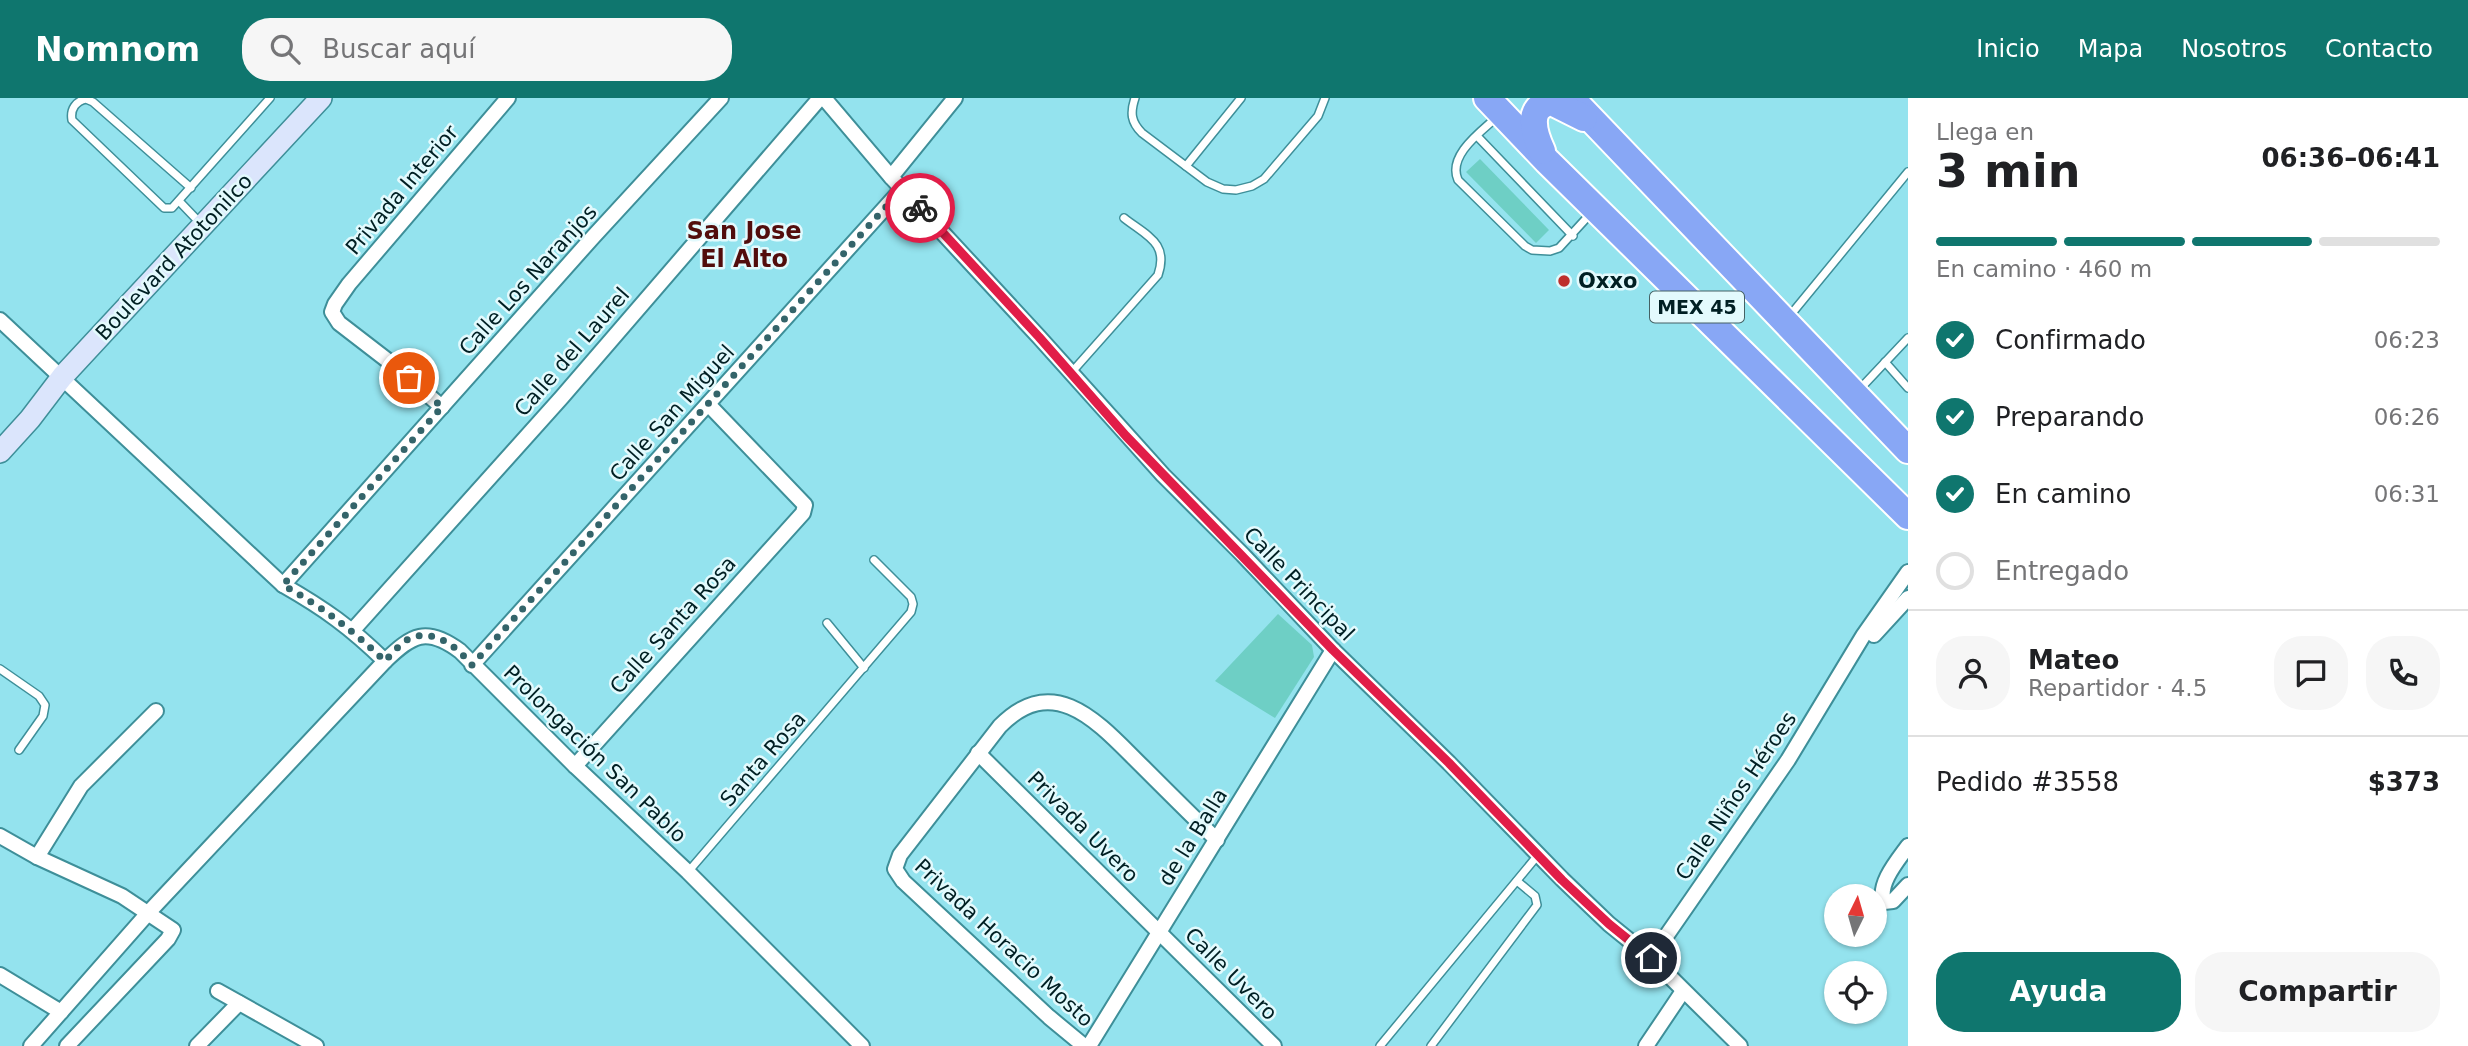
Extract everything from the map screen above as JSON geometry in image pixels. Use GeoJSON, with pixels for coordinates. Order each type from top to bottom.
{"type":"FeatureCollection","features":[{"type":"Feature","properties":{"kind":"highway","name":"MEX 45"},"geometry":{"type":"LineString","coordinates":[[1571,98],[1908,450]]}},
{"type":"Feature","properties":{"kind":"highway"},"geometry":{"type":"LineString","coordinates":[[1547,161],[1533,122],[1538,107],[1544,103],[1562,105],[1605,133]]}},
{"type":"Feature","properties":{"kind":"highway","name":"MEX 45"},"geometry":{"type":"LineString","coordinates":[[1494,105],[1547,161],[1908,516]]}},
{"type":"Feature","properties":{"kind":"street","name":"Boulevard Atotonilco"},"geometry":{"type":"LineString","coordinates":[[2,439],[30,419],[62,377],[321,98]]}},
{"type":"Feature","properties":{"kind":"street","name":"Privada Interior"},"geometry":{"type":"LineString","coordinates":[[442,407],[387,359],[339,323],[332,312],[349,284],[508,98]]}},
{"type":"Feature","properties":{"kind":"street","name":"Calle Los Naranjos"},"geometry":{"type":"LineString","coordinates":[[283,585],[593,237],[721,98]]}},
{"type":"Feature","properties":{"kind":"street","name":"Calle Principal"},"geometry":{"type":"LineString","coordinates":[[822,98],[1144,455],[1538,856],[1609,924],[1651,958],[1740,1046]]}},
{"type":"Feature","properties":{"kind":"street","name":"Calle del Laurel"},"geometry":{"type":"LineString","coordinates":[[353,630],[528,435],[822,98]]}},
{"type":"Feature","properties":{"kind":"street"},"geometry":{"type":"LineString","coordinates":[[891,177],[955,98]]}},
{"type":"Feature","properties":{"kind":"street","name":"Calle San Miguel"},"geometry":{"type":"LineString","coordinates":[[472,665],[902,189]]}},
{"type":"Feature","properties":{"kind":"street"},"geometry":{"type":"LineString","coordinates":[[0,320],[283,585],[324,608],[353,630],[385,661]]}},
{"type":"Feature","properties":{"kind":"street","name":"Calle Santa Rosa"},"geometry":{"type":"LineString","coordinates":[[575,766],[803,513],[805,505],[708,404]]}},
{"type":"Feature","properties":{"kind":"street","name":"Calle Niños Héroes"},"geometry":{"type":"LineString","coordinates":[[1651,958],[1729,848],[1853,656],[1863,636],[1908,572]]}},
{"type":"Feature","properties":{"kind":"street","name":"Calle Niños Héroes"},"geometry":{"type":"LineString","coordinates":[[1853,656],[1908,598]]}},
{"type":"Feature","properties":{"kind":"street","name":"Prolongación San Pablo"},"geometry":{"type":"LineString","coordinates":[[31,1046],[149,912],[385,661],[405,641],[418,637],[433,637],[460,651],[575,766],[688,872],[856,1044]]}},
{"type":"Feature","properties":{"kind":"street","name":"de la Balla"},"geometry":{"type":"LineString","coordinates":[[1086,1046],[1217,840],[1333,650]]}},
{"type":"Feature","properties":{"kind":"street"},"geometry":{"type":"LineString","coordinates":[[978,753],[1013,712],[1045,702],[1068,706],[1095,720],[1217,840]]}},
{"type":"Feature","properties":{"kind":"street"},"geometry":{"type":"LineString","coordinates":[[37,857],[81,786],[156,711]]}},
{"type":"Feature","properties":{"kind":"street","name":"Privada Horacio Mosto"},"geometry":{"type":"LineString","coordinates":[[978,753],[900,855],[895,869],[903,881],[1029,999],[1086,1046]]}},
{"type":"Feature","properties":{"kind":"street","name":"Privada Uvero"},"geometry":{"type":"LineString","coordinates":[[978,753],[1158,932]]}},
{"type":"Feature","properties":{"kind":"street"},"geometry":{"type":"LineString","coordinates":[[0,836],[37,857],[122,896],[173,930],[168,939],[67,1046]]}},
{"type":"Feature","properties":{"kind":"street"},"geometry":{"type":"LineString","coordinates":[[1908,846],[1885,884],[1882,893],[1884,902],[1893,901],[1908,885]]}},
{"type":"Feature","properties":{"kind":"street","name":"Calle Uvero"},"geometry":{"type":"LineString","coordinates":[[1158,932],[1274,1046]]}},
{"type":"Feature","properties":{"kind":"street"},"geometry":{"type":"LineString","coordinates":[[0,975],[61,1012]]}},
{"type":"Feature","properties":{"kind":"street"},"geometry":{"type":"LineString","coordinates":[[218,991],[316,1046]]}},
{"type":"Feature","properties":{"kind":"street"},"geometry":{"type":"LineString","coordinates":[[1646,1046],[1683,991]]}},
{"type":"Feature","properties":{"kind":"street"},"geometry":{"type":"LineString","coordinates":[[197,1046],[239,1003]]}},
{"type":"Feature","properties":{"kind":"lane"},"geometry":{"type":"LineString","coordinates":[[191,188],[93,102],[80,100],[74,106],[72,120],[164,208],[172,208],[191,188],[270,98]]}},
{"type":"Feature","properties":{"kind":"lane"},"geometry":{"type":"LineString","coordinates":[[1135,98],[1132,108],[1135,126],[1207,183],[1236,190],[1252,186],[1264,179],[1318,116],[1325,98]]}},
{"type":"Feature","properties":{"kind":"lane"},"geometry":{"type":"LineString","coordinates":[[1186,166],[1241,98]]}},
{"type":"Feature","properties":{"kind":"lane"},"geometry":{"type":"LineString","coordinates":[[1494,105],[1477,136],[1458,157],[1455,165],[1458,180],[1532,250],[1550,251],[1559,248],[1573,236],[1596,208]]}},
{"type":"Feature","properties":{"kind":"lane"},"geometry":{"type":"LineString","coordinates":[[1477,136],[1573,236]]}},
{"type":"Feature","properties":{"kind":"lane"},"geometry":{"type":"LineString","coordinates":[[1786,321],[1908,172]]}},
{"type":"Feature","properties":{"kind":"lane"},"geometry":{"type":"LineString","coordinates":[[179,201],[202,225]]}},
{"type":"Feature","properties":{"kind":"lane"},"geometry":{"type":"LineString","coordinates":[[1071,373],[1158,275],[1162,264],[1161,250],[1155,242],[1124,218]]}},
{"type":"Feature","properties":{"kind":"lane"},"geometry":{"type":"LineString","coordinates":[[1855,394],[1908,338]]}},
{"type":"Feature","properties":{"kind":"lane"},"geometry":{"type":"LineString","coordinates":[[1885,362],[1908,388]]}},
{"type":"Feature","properties":{"kind":"lane","name":"Santa Rosa"},"geometry":{"type":"LineString","coordinates":[[688,872],[911,612],[911,597],[874,560]]}},
{"type":"Feature","properties":{"kind":"lane"},"geometry":{"type":"LineString","coordinates":[[827,623],[864,668]]}},
{"type":"Feature","properties":{"kind":"lane"},"geometry":{"type":"LineString","coordinates":[[0,669],[39,696],[46,705],[43,716],[19,750]]}},
{"type":"Feature","properties":{"kind":"lane"},"geometry":{"type":"LineString","coordinates":[[1380,1046],[1538,856]]}},
{"type":"Feature","properties":{"kind":"lane"},"geometry":{"type":"LineString","coordinates":[[1431,1046],[1537,905],[1537,899],[1517,881]]}},
{"type":"Feature","properties":{"kind":"building","name":"Oxxo"},"geometry":{"type":"Polygon","coordinates":[[[1480,159],[1549,230],[1536,243],[1466,172],[1480,159]]]}},
{"type":"Feature","properties":{"kind":"building"},"geometry":{"type":"Polygon","coordinates":[[[1278,614],[1312,645],[1314,657],[1275,718],[1215,681],[1278,614]]]}},
{"type":"Feature","properties":{"kind":"way so far"},"geometry":{"type":"LineString","coordinates":[[409,378],[442,407],[283,585],[324,608],[353,630],[385,661],[405,641],[418,637],[433,637],[460,651],[472,665],[902,189],[920,208]]}},
{"type":"Feature","properties":{"kind":"place","name":"Oxxo"},"geometry":{"type":"Point","coordinates":[1564,281]}},
{"type":"Feature","properties":{"kind":"district","name":"San Jose El Alto"},"geometry":{"type":"Point","coordinates":[744,245]}},
{"type":"Feature","properties":{"kind":"route"},"geometry":{"type":"LineString","coordinates":[[920,208],[1126,436],[1333,650],[1449,763],[1562,880],[1609,924],[1651,958]]}}]}
